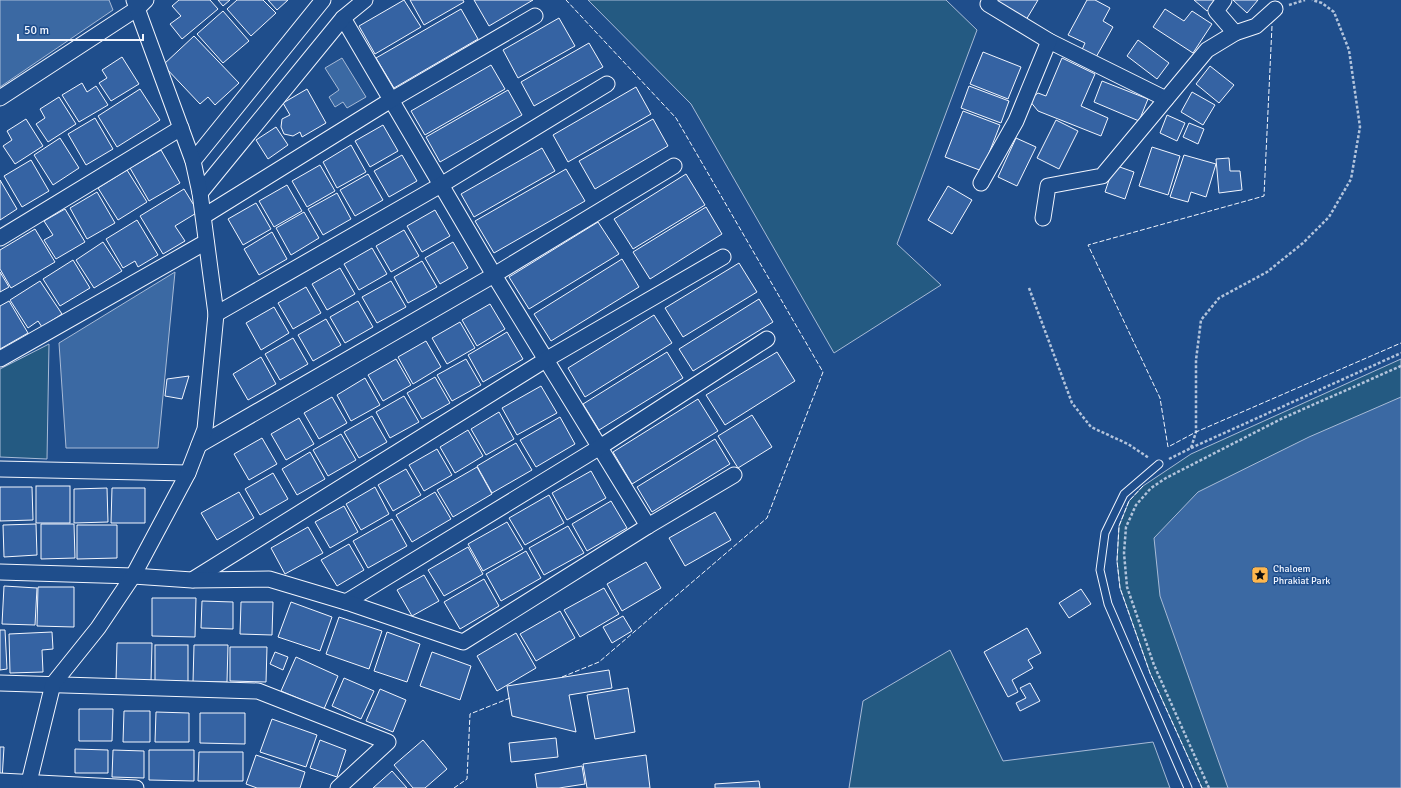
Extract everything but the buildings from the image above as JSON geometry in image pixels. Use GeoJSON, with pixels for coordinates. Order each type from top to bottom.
{"type":"FeatureCollection","features":[{"type":"Feature","properties":{"kind":"street"},"geometry":{"type":"LineString","coordinates":[[192,161],[323,0]]}},
{"type":"Feature","properties":{"kind":"street"},"geometry":{"type":"LineString","coordinates":[[200,193],[343,18],[365,0]]}},
{"type":"Feature","properties":{"kind":"street"},"geometry":{"type":"LineString","coordinates":[[990,0],[988,4],[1049,41],[1166,99]]}},
{"type":"Feature","properties":{"kind":"street"},"geometry":{"type":"LineString","coordinates":[[1224,0],[1216,11],[1235,33]]}},
{"type":"Feature","properties":{"kind":"street"},"geometry":{"type":"LineString","coordinates":[[0,98],[139,3],[192,161],[200,193],[216,314],[204,429],[188,473],[133,576],[98,628],[52,684],[29,785]]}},
{"type":"Feature","properties":{"kind":"street"},"geometry":{"type":"LineString","coordinates":[[1043,218],[1048,186],[1102,176],[1207,50],[1235,33],[1256,26],[1275,9]]}},
{"type":"Feature","properties":{"kind":"street"},"geometry":{"type":"LineString","coordinates":[[204,216],[391,100],[535,16]]}},
{"type":"Feature","properties":{"kind":"street"},"geometry":{"type":"LineString","coordinates":[[343,18],[494,275],[648,526]]}},
{"type":"Feature","properties":{"kind":"street"},"geometry":{"type":"LineString","coordinates":[[981,183],[1016,120],[1049,41]]}},
{"type":"Feature","properties":{"kind":"street"},"geometry":{"type":"LineString","coordinates":[[216,314],[441,185],[607,84]]}},
{"type":"Feature","properties":{"kind":"street"},"geometry":{"type":"LineString","coordinates":[[0,238],[181,128]]}},
{"type":"Feature","properties":{"kind":"street"},"geometry":{"type":"LineString","coordinates":[[199,445],[494,275],[674,166]]}},
{"type":"Feature","properties":{"kind":"street"},"geometry":{"type":"LineString","coordinates":[[0,359],[206,242]]}},
{"type":"Feature","properties":{"kind":"street"},"geometry":{"type":"LineString","coordinates":[[192,580],[547,360],[723,257]]}},
{"type":"Feature","properties":{"kind":"street"},"geometry":{"type":"LineString","coordinates":[[346,602],[600,447],[767,339]]}},
{"type":"Feature","properties":{"kind":"street"},"geometry":{"type":"LineString","coordinates":[[0,469],[188,473]]}},
{"type":"Feature","properties":{"kind":"street"},"geometry":{"type":"LineString","coordinates":[[0,572],[133,576],[192,580],[270,578],[463,642],[648,526],[734,475]]}},
{"type":"Feature","properties":{"kind":"street"},"geometry":{"type":"LineString","coordinates":[[0,683],[258,691],[388,742],[338,788]]}},
{"type":"Feature","properties":{"kind":"street"},"geometry":{"type":"LineString","coordinates":[[0,781],[29,785],[136,788]]}},
{"type":"Feature","properties":{"kind":"lane"},"geometry":{"type":"LineString","coordinates":[[1159,464],[1124,494],[1105,533],[1100,570],[1108,604],[1188,788]]}},
{"type":"Feature","properties":{"kind":"path"},"geometry":{"type":"LineString","coordinates":[[1191,448],[1196,432],[1196,360],[1201,320],[1219,298],[1267,272],[1302,244],[1329,217],[1351,179],[1360,127],[1349,50],[1334,12],[1322,3],[1312,0]]}},
{"type":"Feature","properties":{"kind":"path"},"geometry":{"type":"LineString","coordinates":[[1029,288],[1072,403],[1091,427],[1128,444],[1159,464],[1191,448],[1401,353]]}},
{"type":"Feature","properties":{"kind":"path"},"geometry":{"type":"LineString","coordinates":[[1209,788],[1154,665],[1127,587],[1124,553],[1126,527],[1136,505],[1151,488],[1166,478],[1284,418],[1401,366]]}},
{"type":"Feature","properties":{"kind":"shaded area"},"geometry":{"type":"Polygon","coordinates":[[[0,0],[109,0],[113,10],[0,87],[0,0]]]}},
{"type":"Feature","properties":{"kind":"shaded area"},"geometry":{"type":"Polygon","coordinates":[[[588,0],[946,0],[977,30],[897,244],[941,285],[834,353],[691,104],[588,0]]]}},
{"type":"Feature","properties":{"kind":"shaded area"},"geometry":{"type":"Polygon","coordinates":[[[342,58],[366,97],[347,108],[343,102],[335,107],[329,97],[339,90],[325,68],[342,58]]]}},
{"type":"Feature","properties":{"kind":"shaded area"},"geometry":{"type":"Polygon","coordinates":[[[175,272],[158,448],[66,448],[59,343],[175,272]]]}},
{"type":"Feature","properties":{"kind":"shaded area"},"geometry":{"type":"Polygon","coordinates":[[[49,344],[47,459],[0,457],[0,369],[49,344]]]}},
{"type":"Feature","properties":{"kind":"shaded area","name":"Chaloem Phrakiat Park"},"geometry":{"type":"Polygon","coordinates":[[[1401,359],[1401,788],[1202,788],[1150,673],[1120,588],[1117,561],[1119,526],[1129,501],[1143,486],[1191,454],[1401,359]]]}},
{"type":"Feature","properties":{"kind":"shaded area","name":"Chaloem Phrakiat Park"},"geometry":{"type":"Polygon","coordinates":[[[1401,397],[1401,788],[1228,788],[1160,596],[1154,538],[1198,492],[1309,437],[1401,397]]]}},
{"type":"Feature","properties":{"kind":"shaded area"},"geometry":{"type":"Polygon","coordinates":[[[950,650],[1003,761],[1153,742],[1170,788],[849,788],[863,701],[950,650]]]}},
{"type":"Feature","properties":{"kind":"fence"},"geometry":{"type":"LineString","coordinates":[[562,677],[599,662],[767,518],[823,372],[676,118],[566,0]]}},
{"type":"Feature","properties":{"kind":"fence"},"geometry":{"type":"LineString","coordinates":[[1272,26],[1264,196],[1088,245],[1160,398],[1168,447],[1196,432],[1401,343]]}},
{"type":"Feature","properties":{"kind":"fence"},"geometry":{"type":"LineString","coordinates":[[1143,486],[1129,501],[1119,526],[1117,561],[1120,588],[1150,673],[1202,788]]}},
{"type":"Feature","properties":{"kind":"fence"},"geometry":{"type":"LineString","coordinates":[[454,788],[467,779],[470,714],[510,698]]}},
{"type":"Feature","properties":{"kind":"place","name":"Chaloem Phrakiat Park"},"geometry":{"type":"Point","coordinates":[1260,575]}}]}
